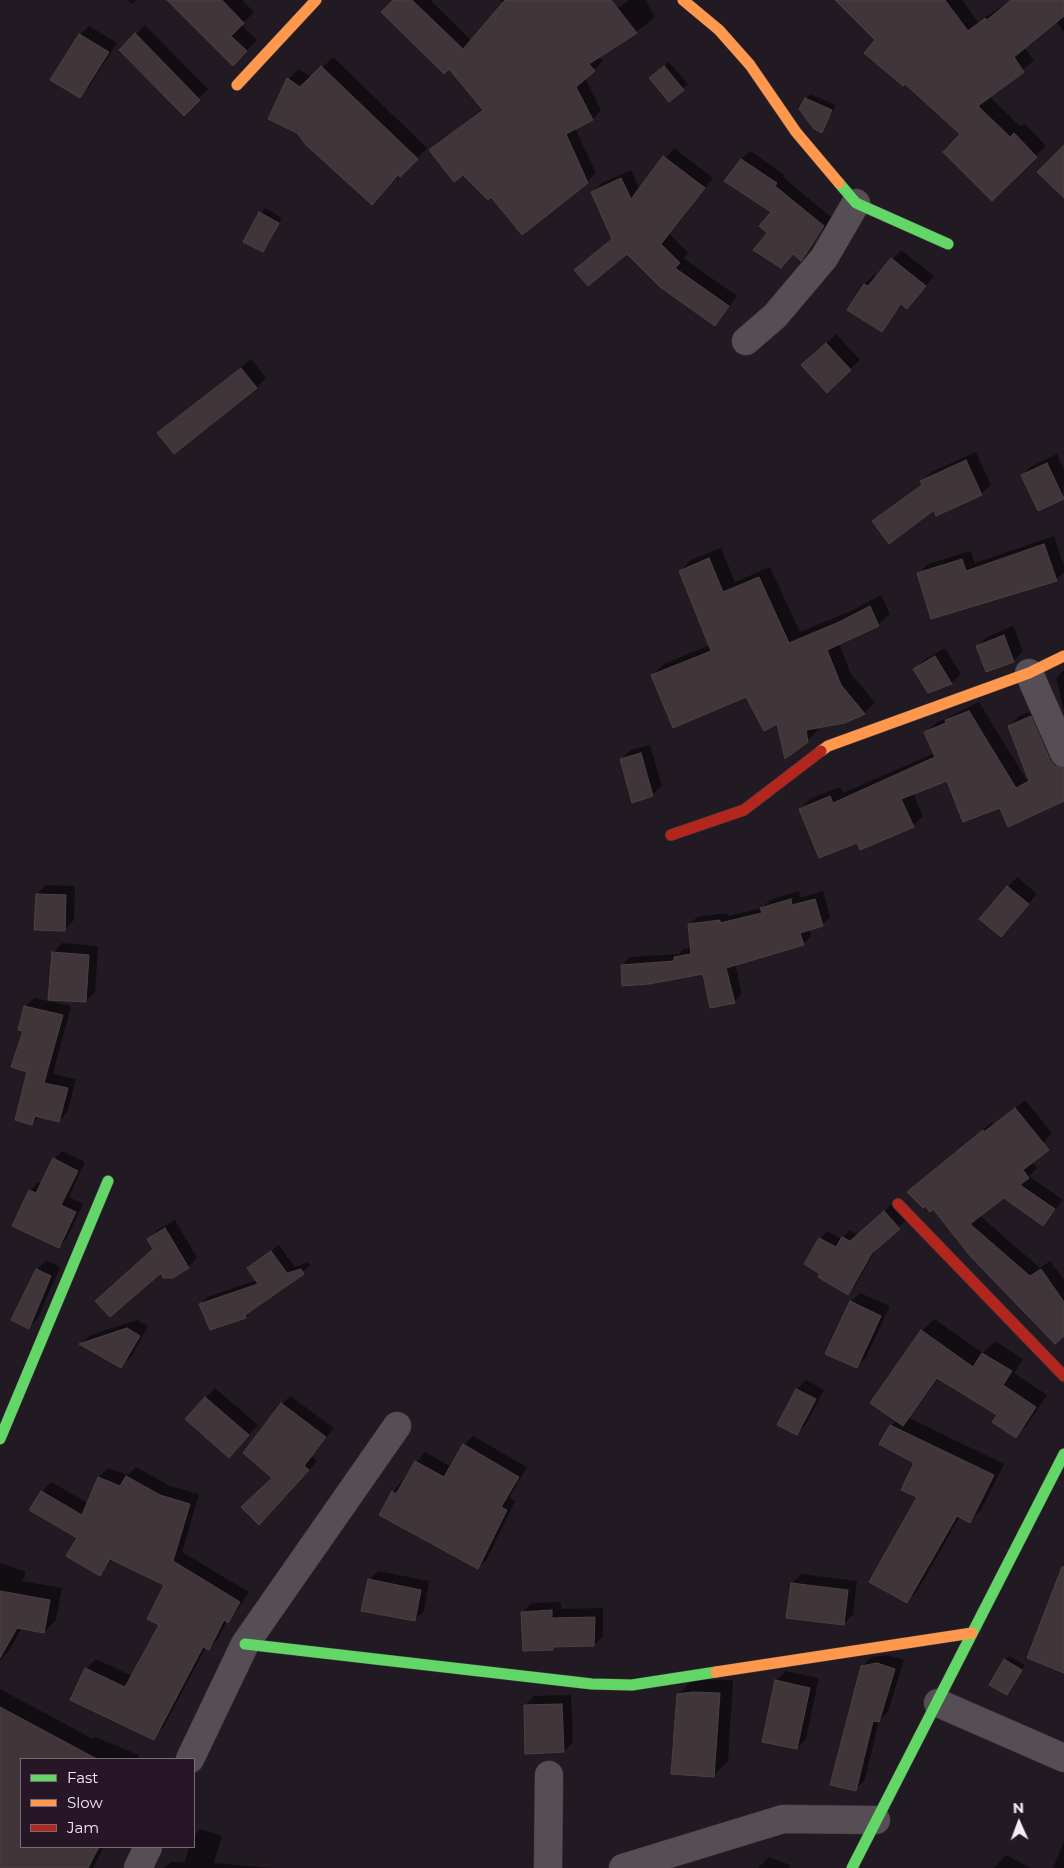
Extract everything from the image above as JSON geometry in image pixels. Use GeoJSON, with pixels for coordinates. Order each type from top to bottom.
{"type":"FeatureCollection","features":[{"type":"Feature","properties":{"kind":"street"},"geometry":{"type":"LineString","coordinates":[[237,85],[316,0]]}},
{"type":"Feature","properties":{"kind":"street"},"geometry":{"type":"LineString","coordinates":[[683,0],[719,30],[750,65],[796,132],[856,203],[948,244]]}},
{"type":"Feature","properties":{"kind":"street"},"geometry":{"type":"LineString","coordinates":[[746,342],[775,316],[824,258],[856,203]]}},
{"type":"Feature","properties":{"kind":"street"},"geometry":{"type":"LineString","coordinates":[[671,835],[744,810],[828,746],[1028,673],[1064,656]]}},
{"type":"Feature","properties":{"kind":"street"},"geometry":{"type":"LineString","coordinates":[[1028,673],[1064,753]]}},
{"type":"Feature","properties":{"kind":"street"},"geometry":{"type":"LineString","coordinates":[[0,1439],[108,1181]]}},
{"type":"Feature","properties":{"kind":"street"},"geometry":{"type":"LineString","coordinates":[[898,1204],[1064,1376]]}},
{"type":"Feature","properties":{"kind":"street"},"geometry":{"type":"LineString","coordinates":[[190,1758],[244,1644],[397,1426]]}},
{"type":"Feature","properties":{"kind":"street"},"geometry":{"type":"LineString","coordinates":[[852,1868],[1064,1454]]}},
{"type":"Feature","properties":{"kind":"street"},"geometry":{"type":"LineString","coordinates":[[244,1644],[592,1684],[632,1685],[972,1634]]}},
{"type":"Feature","properties":{"kind":"street"},"geometry":{"type":"LineString","coordinates":[[938,1703],[1064,1758]]}},
{"type":"Feature","properties":{"kind":"street"},"geometry":{"type":"LineString","coordinates":[[548,1775],[548,1868]]}},
{"type":"Feature","properties":{"kind":"street"},"geometry":{"type":"LineString","coordinates":[[623,1868],[783,1819],[876,1820]]}},
{"type":"Feature","properties":{"kind":"street"},"geometry":{"type":"LineString","coordinates":[[138,1868],[148,1848]]}},
{"type":"Feature","properties":{"kind":"building"},"geometry":{"type":"Polygon","coordinates":[[[167,0],[222,0],[244,23],[231,36],[247,51],[233,66],[167,0]]]}},
{"type":"Feature","properties":{"kind":"building"},"geometry":{"type":"Polygon","coordinates":[[[393,0],[412,0],[463,49],[505,0],[611,0],[637,33],[589,64],[595,71],[576,87],[593,120],[566,134],[588,183],[522,235],[491,197],[488,200],[463,175],[454,182],[429,150],[483,110],[449,69],[444,74],[381,12],[393,0]]]}},
{"type":"Feature","properties":{"kind":"building"},"geometry":{"type":"Polygon","coordinates":[[[835,0],[945,0],[968,31],[985,18],[987,20],[1011,0],[1064,0],[1064,16],[1014,57],[1024,72],[978,106],[1010,137],[1014,133],[1037,157],[992,201],[943,152],[960,134],[905,84],[903,86],[864,53],[875,40],[835,0]]]}},
{"type":"Feature","properties":{"kind":"building"},"geometry":{"type":"Polygon","coordinates":[[[135,33],[200,100],[184,116],[119,50],[135,33]]]}},
{"type":"Feature","properties":{"kind":"building"},"geometry":{"type":"Polygon","coordinates":[[[79,34],[109,52],[80,98],[50,80],[79,34]]]}},
{"type":"Feature","properties":{"kind":"building"},"geometry":{"type":"Polygon","coordinates":[[[321,66],[418,159],[400,177],[398,175],[372,205],[306,145],[297,133],[268,119],[287,78],[300,87],[321,66]]]}},
{"type":"Feature","properties":{"kind":"building"},"geometry":{"type":"Polygon","coordinates":[[[664,66],[684,90],[669,102],[649,78],[664,66]]]}},
{"type":"Feature","properties":{"kind":"building"},"geometry":{"type":"Polygon","coordinates":[[[805,98],[832,110],[822,133],[814,129],[799,109],[805,98]]]}},
{"type":"Feature","properties":{"kind":"building"},"geometry":{"type":"Polygon","coordinates":[[[1064,145],[1064,198],[1037,172],[1064,145]]]}},
{"type":"Feature","properties":{"kind":"building"},"geometry":{"type":"Polygon","coordinates":[[[663,156],[705,188],[661,244],[680,263],[675,268],[729,306],[715,326],[660,287],[627,254],[588,286],[574,270],[612,239],[591,192],[621,178],[631,199],[663,156]]]}},
{"type":"Feature","properties":{"kind":"building"},"geometry":{"type":"Polygon","coordinates":[[[741,159],[777,183],[775,186],[824,226],[801,261],[793,254],[781,268],[753,250],[767,233],[759,226],[771,212],[724,181],[741,159]]]}},
{"type":"Feature","properties":{"kind":"building"},"geometry":{"type":"Polygon","coordinates":[[[259,212],[279,223],[263,252],[243,242],[259,212]]]}},
{"type":"Feature","properties":{"kind":"building"},"geometry":{"type":"Polygon","coordinates":[[[891,258],[926,286],[907,309],[901,304],[882,332],[847,310],[864,284],[868,286],[891,258]]]}},
{"type":"Feature","properties":{"kind":"building"},"geometry":{"type":"Polygon","coordinates":[[[826,343],[851,370],[827,393],[801,365],[826,343]]]}},
{"type":"Feature","properties":{"kind":"building"},"geometry":{"type":"Polygon","coordinates":[[[241,368],[257,388],[174,454],[157,433],[241,368]]]}},
{"type":"Feature","properties":{"kind":"building"},"geometry":{"type":"Polygon","coordinates":[[[966,460],[982,495],[936,516],[934,510],[889,544],[872,521],[922,485],[920,481],[966,460]]]}},
{"type":"Feature","properties":{"kind":"building"},"geometry":{"type":"Polygon","coordinates":[[[1047,463],[1064,499],[1038,511],[1021,475],[1047,463]]]}},
{"type":"Feature","properties":{"kind":"building"},"geometry":{"type":"Polygon","coordinates":[[[1044,544],[1057,581],[931,619],[917,573],[962,559],[966,571],[1044,544]]]}},
{"type":"Feature","properties":{"kind":"building"},"geometry":{"type":"Polygon","coordinates":[[[709,558],[723,592],[759,577],[789,643],[839,622],[870,606],[879,626],[827,650],[841,685],[865,714],[845,723],[806,730],[808,742],[785,759],[777,724],[764,731],[746,697],[673,728],[651,675],[711,651],[679,571],[709,558]]]}},
{"type":"Feature","properties":{"kind":"building"},"geometry":{"type":"Polygon","coordinates":[[[1004,635],[1014,662],[986,672],[976,646],[1004,635]]]}},
{"type":"Feature","properties":{"kind":"building"},"geometry":{"type":"Polygon","coordinates":[[[935,656],[952,684],[928,693],[913,669],[935,656]]]}},
{"type":"Feature","properties":{"kind":"building"},"geometry":{"type":"Polygon","coordinates":[[[969,711],[1016,788],[1029,781],[1008,726],[1031,716],[1050,760],[1055,766],[1064,768],[1064,801],[1008,827],[1000,808],[963,822],[947,781],[901,799],[914,827],[860,850],[857,843],[819,858],[799,809],[830,796],[833,803],[935,757],[924,732],[946,723],[945,720],[969,711]]]}},
{"type":"Feature","properties":{"kind":"building"},"geometry":{"type":"Polygon","coordinates":[[[641,753],[653,796],[632,803],[620,759],[641,753]]]}},
{"type":"Feature","properties":{"kind":"building"},"geometry":{"type":"Polygon","coordinates":[[[1007,886],[1029,904],[1001,937],[979,919],[1007,886]]]}},
{"type":"Feature","properties":{"kind":"building"},"geometry":{"type":"Polygon","coordinates":[[[36,894],[66,895],[65,931],[34,930],[36,894]]]}},
{"type":"Feature","properties":{"kind":"building"},"geometry":{"type":"Polygon","coordinates":[[[791,899],[792,905],[815,899],[823,926],[800,933],[804,945],[726,968],[735,1003],[710,1008],[703,974],[649,984],[622,986],[621,965],[674,961],[674,957],[691,954],[688,924],[720,920],[720,923],[762,913],[760,908],[791,899]]]}},
{"type":"Feature","properties":{"kind":"building"},"geometry":{"type":"Polygon","coordinates":[[[52,952],[89,955],[86,1002],[48,1000],[52,952]]]}},
{"type":"Feature","properties":{"kind":"building"},"geometry":{"type":"Polygon","coordinates":[[[24,1006],[63,1015],[44,1083],[68,1088],[59,1122],[35,1116],[32,1125],[15,1120],[27,1072],[11,1067],[23,1031],[18,1030],[24,1006]]]}},
{"type":"Feature","properties":{"kind":"building"},"geometry":{"type":"Polygon","coordinates":[[[1015,1108],[1049,1150],[1023,1170],[1029,1178],[1020,1185],[1055,1209],[1043,1226],[1004,1198],[970,1224],[1030,1276],[1041,1269],[1064,1302],[1064,1336],[1055,1344],[971,1257],[933,1209],[930,1212],[925,1206],[923,1208],[907,1192],[983,1130],[984,1132],[1015,1108]]]}},
{"type":"Feature","properties":{"kind":"building"},"geometry":{"type":"Polygon","coordinates":[[[53,1158],[78,1171],[61,1205],[76,1212],[59,1248],[12,1226],[29,1190],[36,1193],[53,1158]]]}},
{"type":"Feature","properties":{"kind":"building"},"geometry":{"type":"Polygon","coordinates":[[[884,1211],[900,1229],[872,1253],[848,1295],[818,1277],[820,1274],[804,1264],[819,1238],[836,1247],[842,1237],[850,1241],[884,1211]]]}},
{"type":"Feature","properties":{"kind":"building"},"geometry":{"type":"Polygon","coordinates":[[[165,1228],[189,1268],[173,1278],[163,1278],[161,1273],[110,1317],[95,1301],[153,1249],[147,1239],[165,1228]]]}},
{"type":"Feature","properties":{"kind":"building"},"geometry":{"type":"Polygon","coordinates":[[[271,1251],[287,1273],[301,1269],[304,1274],[245,1315],[246,1318],[210,1330],[199,1304],[258,1284],[247,1268],[271,1251]]]}},
{"type":"Feature","properties":{"kind":"building"},"geometry":{"type":"Polygon","coordinates":[[[36,1269],[51,1276],[29,1329],[11,1320],[36,1269]]]}},
{"type":"Feature","properties":{"kind":"building"},"geometry":{"type":"Polygon","coordinates":[[[850,1301],[881,1316],[857,1368],[825,1354],[850,1301]]]}},
{"type":"Feature","properties":{"kind":"building"},"geometry":{"type":"Polygon","coordinates":[[[127,1328],[140,1336],[121,1368],[79,1344],[127,1328]]]}},
{"type":"Feature","properties":{"kind":"building"},"geometry":{"type":"Polygon","coordinates":[[[921,1330],[973,1367],[982,1353],[1012,1371],[1003,1385],[1036,1407],[1016,1438],[992,1422],[997,1415],[937,1378],[903,1426],[870,1403],[921,1330]]]}},
{"type":"Feature","properties":{"kind":"building"},"geometry":{"type":"Polygon","coordinates":[[[796,1389],[816,1399],[797,1435],[777,1425],[796,1389]]]}},
{"type":"Feature","properties":{"kind":"building"},"geometry":{"type":"Polygon","coordinates":[[[205,1397],[249,1435],[229,1458],[185,1419],[205,1397]]]}},
{"type":"Feature","properties":{"kind":"building"},"geometry":{"type":"Polygon","coordinates":[[[281,1403],[326,1437],[304,1466],[309,1470],[259,1525],[241,1507],[272,1478],[243,1453],[281,1403]]]}},
{"type":"Feature","properties":{"kind":"building"},"geometry":{"type":"Polygon","coordinates":[[[890,1425],[994,1475],[970,1523],[957,1516],[907,1603],[869,1582],[917,1497],[901,1490],[914,1463],[879,1444],[890,1425]]]}},
{"type":"Feature","properties":{"kind":"building"},"geometry":{"type":"Polygon","coordinates":[[[463,1444],[519,1477],[501,1507],[507,1510],[478,1569],[379,1515],[392,1491],[396,1494],[415,1461],[444,1477],[463,1444]]]}},
{"type":"Feature","properties":{"kind":"building"},"geometry":{"type":"Polygon","coordinates":[[[126,1476],[160,1495],[190,1504],[173,1561],[240,1602],[228,1623],[224,1620],[209,1650],[203,1647],[154,1740],[70,1700],[85,1668],[125,1687],[159,1625],[147,1619],[164,1585],[110,1559],[100,1576],[66,1556],[77,1538],[29,1510],[41,1491],[82,1515],[98,1477],[120,1486],[126,1476]]]}},
{"type":"Feature","properties":{"kind":"building"},"geometry":{"type":"Polygon","coordinates":[[[1062,1567],[1064,1567],[1064,1673],[1027,1658],[1062,1567]]]}},
{"type":"Feature","properties":{"kind":"building"},"geometry":{"type":"Polygon","coordinates":[[[368,1579],[421,1590],[415,1621],[361,1611],[368,1579]]]}},
{"type":"Feature","properties":{"kind":"building"},"geometry":{"type":"Polygon","coordinates":[[[791,1583],[848,1590],[844,1625],[786,1618],[791,1583]]]}},
{"type":"Feature","properties":{"kind":"building"},"geometry":{"type":"Polygon","coordinates":[[[0,1591],[50,1600],[44,1633],[17,1628],[0,1658],[0,1591]]]}},
{"type":"Feature","properties":{"kind":"building"},"geometry":{"type":"Polygon","coordinates":[[[552,1610],[552,1618],[595,1617],[594,1646],[553,1647],[553,1650],[523,1651],[521,1612],[552,1610]]]}},
{"type":"Feature","properties":{"kind":"building"},"geometry":{"type":"Polygon","coordinates":[[[1004,1659],[1022,1670],[1007,1695],[989,1685],[1004,1659]]]}},
{"type":"Feature","properties":{"kind":"building"},"geometry":{"type":"Polygon","coordinates":[[[877,1663],[895,1669],[879,1722],[873,1721],[856,1791],[830,1785],[861,1666],[877,1663]]]}},
{"type":"Feature","properties":{"kind":"building"},"geometry":{"type":"Polygon","coordinates":[[[775,1680],[810,1688],[797,1749],[762,1742],[775,1680]]]}},
{"type":"Feature","properties":{"kind":"building"},"geometry":{"type":"Polygon","coordinates":[[[693,1692],[720,1693],[714,1777],[671,1774],[677,1694],[693,1692]]]}},
{"type":"Feature","properties":{"kind":"building"},"geometry":{"type":"Polygon","coordinates":[[[562,1704],[564,1752],[525,1754],[524,1705],[562,1704]]]}},
{"type":"Feature","properties":{"kind":"building"},"geometry":{"type":"Polygon","coordinates":[[[0,1707],[95,1758],[20,1758],[20,1848],[98,1848],[88,1868],[0,1868],[0,1707]]]}},
{"type":"Feature","properties":{"kind":"traffic: fast"},"geometry":{"type":"LineString","coordinates":[[839,183],[856,203],[948,244]]}},
{"type":"Feature","properties":{"kind":"traffic: fast"},"geometry":{"type":"LineString","coordinates":[[0,1439],[108,1181]]}},
{"type":"Feature","properties":{"kind":"traffic: fast"},"geometry":{"type":"LineString","coordinates":[[852,1868],[1064,1454]]}},
{"type":"Feature","properties":{"kind":"traffic: fast"},"geometry":{"type":"LineString","coordinates":[[245,1644],[592,1684],[632,1685],[716,1672]]}},
{"type":"Feature","properties":{"kind":"traffic: slow"},"geometry":{"type":"LineString","coordinates":[[237,85],[316,0]]}},
{"type":"Feature","properties":{"kind":"traffic: slow"},"geometry":{"type":"LineString","coordinates":[[683,0],[719,30],[750,65],[796,132],[839,183]]}},
{"type":"Feature","properties":{"kind":"traffic: slow"},"geometry":{"type":"LineString","coordinates":[[821,751],[828,746],[1029,673],[1064,656]]}},
{"type":"Feature","properties":{"kind":"traffic: slow"},"geometry":{"type":"LineString","coordinates":[[716,1672],[972,1633]]}},
{"type":"Feature","properties":{"kind":"traffic: jam"},"geometry":{"type":"LineString","coordinates":[[671,835],[744,810],[821,751]]}},
{"type":"Feature","properties":{"kind":"traffic: jam"},"geometry":{"type":"LineString","coordinates":[[898,1204],[1064,1376]]}}]}
